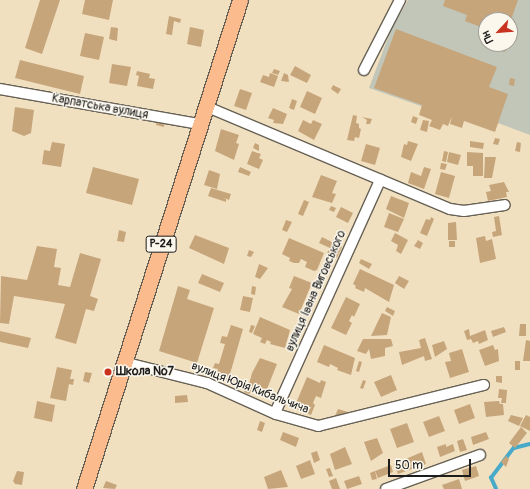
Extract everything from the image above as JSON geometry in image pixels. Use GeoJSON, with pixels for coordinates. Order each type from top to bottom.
{"type":"FeatureCollection","features":[{"type":"Feature","properties":{"kind":"main road","name":"Р-24"},"geometry":{"type":"LineString","coordinates":[[84,489],[123,362],[240,0]]}},
{"type":"Feature","properties":{"kind":"street"},"geometry":{"type":"LineString","coordinates":[[364,70],[400,0]]}},
{"type":"Feature","properties":{"kind":"street"},"geometry":{"type":"LineString","coordinates":[[0,89],[199,124]]}},
{"type":"Feature","properties":{"kind":"street"},"geometry":{"type":"LineString","coordinates":[[205,106],[380,180],[457,210],[464,211],[505,205]]}},
{"type":"Feature","properties":{"kind":"street","name":"вулиця Івана Виговського"},"geometry":{"type":"LineString","coordinates":[[275,413],[380,180]]}},
{"type":"Feature","properties":{"kind":"street","name":"вулиця Юрія Кибальчича"},"geometry":{"type":"LineString","coordinates":[[123,362],[207,383],[275,413],[311,425],[324,426],[484,385]]}},
{"type":"Feature","properties":{"kind":"street"},"geometry":{"type":"LineString","coordinates":[[386,489],[480,455]]}},
{"type":"Feature","properties":{"kind":"shaded area"},"geometry":{"type":"Polygon","coordinates":[[[408,0],[530,0],[530,135],[471,113],[464,121],[369,88],[392,27],[408,0]]]}},
{"type":"Feature","properties":{"kind":"building"},"geometry":{"type":"Polygon","coordinates":[[[40,0],[60,0],[42,54],[25,48],[40,0]]]}},
{"type":"Feature","properties":{"kind":"building"},"geometry":{"type":"Polygon","coordinates":[[[85,0],[113,0],[109,20],[82,14],[85,0]]]}},
{"type":"Feature","properties":{"kind":"building"},"geometry":{"type":"Polygon","coordinates":[[[445,0],[518,0],[514,12],[478,12],[478,26],[465,21],[467,15],[443,6],[445,0]]]}},
{"type":"Feature","properties":{"kind":"building"},"geometry":{"type":"Polygon","coordinates":[[[169,16],[181,19],[180,23],[174,21],[172,35],[166,34],[169,16]]]}},
{"type":"Feature","properties":{"kind":"building"},"geometry":{"type":"Polygon","coordinates":[[[111,27],[118,28],[117,41],[109,39],[111,27]]]}},
{"type":"Feature","properties":{"kind":"building"},"geometry":{"type":"Polygon","coordinates":[[[190,27],[204,30],[201,47],[187,44],[190,27]]]}},
{"type":"Feature","properties":{"kind":"building"},"geometry":{"type":"Polygon","coordinates":[[[396,29],[497,67],[489,87],[508,94],[495,132],[464,121],[462,128],[450,124],[452,116],[448,126],[443,124],[440,130],[429,126],[432,120],[419,115],[422,105],[374,88],[396,29]]]}},
{"type":"Feature","properties":{"kind":"building"},"geometry":{"type":"Polygon","coordinates":[[[85,33],[104,37],[99,60],[80,56],[85,33]]]}},
{"type":"Feature","properties":{"kind":"building"},"geometry":{"type":"Polygon","coordinates":[[[20,60],[84,76],[80,94],[15,78],[20,60]]]}},
{"type":"Feature","properties":{"kind":"building"},"geometry":{"type":"Polygon","coordinates":[[[112,64],[131,67],[127,86],[109,83],[112,64]]]}},
{"type":"Feature","properties":{"kind":"building"},"geometry":{"type":"Polygon","coordinates":[[[295,66],[311,75],[307,83],[290,75],[295,66]]]}},
{"type":"Feature","properties":{"kind":"building"},"geometry":{"type":"Polygon","coordinates":[[[274,69],[280,71],[278,75],[272,73],[274,69]]]}},
{"type":"Feature","properties":{"kind":"building"},"geometry":{"type":"Polygon","coordinates":[[[137,71],[150,74],[149,78],[155,79],[153,89],[137,86],[139,76],[136,75],[137,71]]]}},
{"type":"Feature","properties":{"kind":"building"},"geometry":{"type":"Polygon","coordinates":[[[270,73],[278,76],[274,87],[260,82],[263,75],[269,77],[270,73]]]}},
{"type":"Feature","properties":{"kind":"building"},"geometry":{"type":"Polygon","coordinates":[[[284,73],[288,75],[289,82],[281,81],[284,73]]]}},
{"type":"Feature","properties":{"kind":"building"},"geometry":{"type":"Polygon","coordinates":[[[510,78],[515,79],[514,86],[509,85],[510,78]]]}},
{"type":"Feature","properties":{"kind":"building"},"geometry":{"type":"Polygon","coordinates":[[[333,85],[341,89],[338,94],[331,89],[333,85]]]}},
{"type":"Feature","properties":{"kind":"building"},"geometry":{"type":"Polygon","coordinates":[[[240,89],[252,93],[246,110],[234,106],[240,89]]]}},
{"type":"Feature","properties":{"kind":"building"},"geometry":{"type":"Polygon","coordinates":[[[307,91],[322,98],[315,114],[300,107],[307,91]]]}},
{"type":"Feature","properties":{"kind":"building"},"geometry":{"type":"Polygon","coordinates":[[[292,99],[297,101],[294,110],[289,108],[292,99]]]}},
{"type":"Feature","properties":{"kind":"building"},"geometry":{"type":"Polygon","coordinates":[[[15,107],[34,110],[31,133],[24,136],[12,131],[15,107]]]}},
{"type":"Feature","properties":{"kind":"building"},"geometry":{"type":"Polygon","coordinates":[[[273,108],[287,114],[283,124],[273,123],[274,120],[268,118],[273,108]]]}},
{"type":"Feature","properties":{"kind":"building"},"geometry":{"type":"Polygon","coordinates":[[[353,115],[357,116],[356,123],[359,124],[359,128],[361,129],[359,138],[355,137],[354,141],[347,140],[353,115]]]}},
{"type":"Feature","properties":{"kind":"building"},"geometry":{"type":"Polygon","coordinates":[[[413,116],[418,118],[416,124],[411,122],[413,116]]]}},
{"type":"Feature","properties":{"kind":"building"},"geometry":{"type":"Polygon","coordinates":[[[362,117],[372,119],[370,124],[366,124],[367,120],[362,117]]]}},
{"type":"Feature","properties":{"kind":"building"},"geometry":{"type":"Polygon","coordinates":[[[157,120],[165,122],[164,127],[156,125],[157,120]]]}},
{"type":"Feature","properties":{"kind":"building"},"geometry":{"type":"Polygon","coordinates":[[[303,120],[311,124],[313,120],[322,124],[314,140],[298,131],[303,120]]]}},
{"type":"Feature","properties":{"kind":"building"},"geometry":{"type":"Polygon","coordinates":[[[423,120],[429,121],[427,132],[420,130],[423,120]]]}},
{"type":"Feature","properties":{"kind":"building"},"geometry":{"type":"Polygon","coordinates":[[[221,129],[239,135],[236,143],[239,144],[234,160],[215,151],[221,129]]]}},
{"type":"Feature","properties":{"kind":"building"},"geometry":{"type":"Polygon","coordinates":[[[495,138],[500,139],[498,145],[493,144],[495,138]]]}},
{"type":"Feature","properties":{"kind":"building"},"geometry":{"type":"Polygon","coordinates":[[[408,141],[418,144],[411,161],[401,157],[404,144],[407,145],[408,141]]]}},
{"type":"Feature","properties":{"kind":"building"},"geometry":{"type":"Polygon","coordinates":[[[470,141],[484,143],[483,149],[470,147],[470,141]]]}},
{"type":"Feature","properties":{"kind":"building"},"geometry":{"type":"Polygon","coordinates":[[[52,142],[65,144],[61,167],[42,164],[44,150],[50,151],[52,142]]]}},
{"type":"Feature","properties":{"kind":"building"},"geometry":{"type":"Polygon","coordinates":[[[517,142],[521,143],[520,152],[515,151],[517,142]]]}},
{"type":"Feature","properties":{"kind":"building"},"geometry":{"type":"Polygon","coordinates":[[[255,143],[259,145],[259,151],[253,148],[255,143]]]}},
{"type":"Feature","properties":{"kind":"building"},"geometry":{"type":"Polygon","coordinates":[[[366,144],[380,148],[375,165],[361,161],[366,144]]]}},
{"type":"Feature","properties":{"kind":"building"},"geometry":{"type":"Polygon","coordinates":[[[252,151],[261,154],[259,158],[263,160],[259,169],[247,164],[252,151]]]}},
{"type":"Feature","properties":{"kind":"building"},"geometry":{"type":"Polygon","coordinates":[[[444,151],[448,152],[446,162],[442,161],[444,151]]]}},
{"type":"Feature","properties":{"kind":"building"},"geometry":{"type":"Polygon","coordinates":[[[449,152],[461,155],[458,165],[447,162],[449,152]]]}},
{"type":"Feature","properties":{"kind":"building"},"geometry":{"type":"Polygon","coordinates":[[[467,152],[483,153],[483,176],[473,176],[473,166],[467,166],[467,152]]]}},
{"type":"Feature","properties":{"kind":"building"},"geometry":{"type":"Polygon","coordinates":[[[485,157],[496,157],[492,178],[484,178],[485,157]]]}},
{"type":"Feature","properties":{"kind":"building"},"geometry":{"type":"Polygon","coordinates":[[[441,163],[447,164],[445,170],[440,169],[441,163]]]}},
{"type":"Feature","properties":{"kind":"building"},"geometry":{"type":"Polygon","coordinates":[[[93,167],[139,179],[132,205],[86,193],[93,167]]]}},
{"type":"Feature","properties":{"kind":"building"},"geometry":{"type":"Polygon","coordinates":[[[240,167],[251,172],[249,176],[238,172],[240,167]]]}},
{"type":"Feature","properties":{"kind":"building"},"geometry":{"type":"Polygon","coordinates":[[[424,167],[431,169],[424,189],[408,183],[411,172],[421,176],[424,167]]]}},
{"type":"Feature","properties":{"kind":"building"},"geometry":{"type":"Polygon","coordinates":[[[209,170],[220,174],[217,189],[204,185],[209,170]]]}},
{"type":"Feature","properties":{"kind":"building"},"geometry":{"type":"Polygon","coordinates":[[[441,172],[455,176],[449,198],[435,194],[441,172]]]}},
{"type":"Feature","properties":{"kind":"building"},"geometry":{"type":"Polygon","coordinates":[[[321,175],[337,181],[332,193],[336,194],[332,203],[312,197],[321,175]]]}},
{"type":"Feature","properties":{"kind":"building"},"geometry":{"type":"Polygon","coordinates":[[[504,182],[509,192],[506,192],[507,197],[488,201],[486,192],[491,191],[489,185],[504,182]]]}},
{"type":"Feature","properties":{"kind":"building"},"geometry":{"type":"Polygon","coordinates":[[[211,188],[231,194],[229,200],[222,197],[226,199],[226,202],[208,196],[211,188]]]}},
{"type":"Feature","properties":{"kind":"building"},"geometry":{"type":"Polygon","coordinates":[[[391,196],[409,203],[404,218],[386,209],[391,196]]]}},
{"type":"Feature","properties":{"kind":"building"},"geometry":{"type":"Polygon","coordinates":[[[304,200],[309,202],[303,216],[298,214],[304,200]]]}},
{"type":"Feature","properties":{"kind":"building"},"geometry":{"type":"Polygon","coordinates":[[[331,206],[336,208],[334,212],[329,210],[331,206]]]}},
{"type":"Feature","properties":{"kind":"building"},"geometry":{"type":"Polygon","coordinates":[[[341,207],[353,213],[348,223],[336,217],[341,207]]]}},
{"type":"Feature","properties":{"kind":"building"},"geometry":{"type":"Polygon","coordinates":[[[389,213],[404,219],[398,232],[384,227],[389,213]]]}},
{"type":"Feature","properties":{"kind":"building"},"geometry":{"type":"Polygon","coordinates":[[[499,216],[502,235],[493,237],[492,232],[496,231],[494,217],[499,216]]]}},
{"type":"Feature","properties":{"kind":"building"},"geometry":{"type":"Polygon","coordinates":[[[431,217],[434,219],[427,236],[420,233],[426,219],[430,220],[431,217]]]}},
{"type":"Feature","properties":{"kind":"building"},"geometry":{"type":"Polygon","coordinates":[[[286,220],[292,222],[287,232],[282,230],[286,220]]]}},
{"type":"Feature","properties":{"kind":"building"},"geometry":{"type":"Polygon","coordinates":[[[456,222],[457,240],[448,240],[448,223],[456,222]]]}},
{"type":"Feature","properties":{"kind":"building"},"geometry":{"type":"Polygon","coordinates":[[[119,230],[126,232],[124,242],[117,241],[119,230]]]}},
{"type":"Feature","properties":{"kind":"building"},"geometry":{"type":"Polygon","coordinates":[[[395,233],[408,240],[401,254],[396,251],[398,245],[391,241],[395,233]]]}},
{"type":"Feature","properties":{"kind":"building"},"geometry":{"type":"Polygon","coordinates":[[[195,235],[229,248],[224,264],[189,248],[195,235]]]}},
{"type":"Feature","properties":{"kind":"building"},"geometry":{"type":"Polygon","coordinates":[[[485,236],[486,241],[492,239],[496,259],[480,263],[476,238],[485,236]]]}},
{"type":"Feature","properties":{"kind":"building"},"geometry":{"type":"Polygon","coordinates":[[[322,237],[342,247],[337,258],[327,253],[330,248],[319,243],[322,237]]]}},
{"type":"Feature","properties":{"kind":"building"},"geometry":{"type":"Polygon","coordinates":[[[289,238],[324,253],[317,270],[314,271],[305,267],[307,262],[301,259],[299,263],[289,261],[290,258],[282,254],[289,238]]]}},
{"type":"Feature","properties":{"kind":"building"},"geometry":{"type":"Polygon","coordinates":[[[418,240],[423,243],[420,249],[414,246],[418,240]]]}},
{"type":"Feature","properties":{"kind":"building"},"geometry":{"type":"Polygon","coordinates":[[[449,241],[455,241],[455,247],[449,247],[449,241]]]}},
{"type":"Feature","properties":{"kind":"building"},"geometry":{"type":"Polygon","coordinates":[[[37,246],[57,249],[54,267],[61,268],[58,285],[70,287],[80,253],[101,259],[90,296],[98,299],[94,311],[86,309],[76,344],[55,338],[65,304],[14,296],[9,324],[0,323],[1,276],[27,280],[37,246]]]}},
{"type":"Feature","properties":{"kind":"building"},"geometry":{"type":"Polygon","coordinates":[[[249,250],[254,252],[251,257],[247,256],[249,250]]]}},
{"type":"Feature","properties":{"kind":"building"},"geometry":{"type":"Polygon","coordinates":[[[361,259],[372,264],[369,269],[359,263],[361,259]]]}},
{"type":"Feature","properties":{"kind":"building"},"geometry":{"type":"Polygon","coordinates":[[[259,264],[268,268],[260,279],[255,277],[259,264]]]}},
{"type":"Feature","properties":{"kind":"building"},"geometry":{"type":"Polygon","coordinates":[[[360,269],[394,285],[389,302],[365,288],[364,292],[355,288],[356,286],[353,284],[360,269]]]}},
{"type":"Feature","properties":{"kind":"building"},"geometry":{"type":"Polygon","coordinates":[[[202,274],[224,283],[220,292],[198,283],[202,274]]]}},
{"type":"Feature","properties":{"kind":"building"},"geometry":{"type":"Polygon","coordinates":[[[294,276],[312,283],[299,314],[282,307],[292,289],[289,288],[294,276]]]}},
{"type":"Feature","properties":{"kind":"building"},"geometry":{"type":"Polygon","coordinates":[[[399,276],[409,281],[404,289],[395,283],[399,276]]]}},
{"type":"Feature","properties":{"kind":"building"},"geometry":{"type":"Polygon","coordinates":[[[178,286],[190,290],[187,299],[214,308],[197,363],[159,351],[178,286]]]}},
{"type":"Feature","properties":{"kind":"building"},"geometry":{"type":"Polygon","coordinates":[[[252,286],[256,287],[255,295],[251,294],[252,286]]]}},
{"type":"Feature","properties":{"kind":"building"},"geometry":{"type":"Polygon","coordinates":[[[243,296],[253,298],[250,312],[240,310],[243,296]]]}},
{"type":"Feature","properties":{"kind":"building"},"geometry":{"type":"Polygon","coordinates":[[[346,297],[360,304],[354,317],[352,315],[349,321],[352,323],[346,335],[331,328],[346,297]]]}},
{"type":"Feature","properties":{"kind":"building"},"geometry":{"type":"Polygon","coordinates":[[[387,307],[395,311],[393,316],[385,311],[387,307]]]}},
{"type":"Feature","properties":{"kind":"building"},"geometry":{"type":"Polygon","coordinates":[[[382,313],[391,317],[387,335],[371,336],[382,313]]]}},
{"type":"Feature","properties":{"kind":"building"},"geometry":{"type":"Polygon","coordinates":[[[260,317],[290,330],[285,348],[270,344],[271,342],[267,340],[265,344],[260,342],[262,338],[253,334],[260,317]]]}},
{"type":"Feature","properties":{"kind":"building"},"geometry":{"type":"Polygon","coordinates":[[[520,324],[526,324],[526,336],[519,336],[520,324]]]}},
{"type":"Feature","properties":{"kind":"building"},"geometry":{"type":"Polygon","coordinates":[[[231,325],[243,329],[228,381],[215,378],[218,369],[213,368],[215,363],[219,364],[225,344],[220,343],[222,336],[227,337],[231,325]]]}},
{"type":"Feature","properties":{"kind":"building"},"geometry":{"type":"Polygon","coordinates":[[[251,325],[255,326],[252,333],[249,332],[251,325]]]}},
{"type":"Feature","properties":{"kind":"building"},"geometry":{"type":"Polygon","coordinates":[[[504,327],[506,332],[493,337],[491,331],[504,327]]]}},
{"type":"Feature","properties":{"kind":"building"},"geometry":{"type":"Polygon","coordinates":[[[469,329],[470,336],[485,330],[488,340],[479,344],[478,341],[473,343],[471,339],[467,340],[464,331],[469,329]]]}},
{"type":"Feature","properties":{"kind":"building"},"geometry":{"type":"Polygon","coordinates":[[[0,331],[31,338],[28,348],[0,342],[0,331]]]}},
{"type":"Feature","properties":{"kind":"building"},"geometry":{"type":"Polygon","coordinates":[[[425,338],[432,359],[425,361],[424,356],[402,365],[399,352],[421,348],[419,340],[425,338]]]}},
{"type":"Feature","properties":{"kind":"building"},"geometry":{"type":"Polygon","coordinates":[[[363,339],[391,339],[393,346],[385,348],[385,356],[371,359],[369,349],[366,354],[357,351],[363,339]]]}},
{"type":"Feature","properties":{"kind":"building"},"geometry":{"type":"Polygon","coordinates":[[[526,340],[530,341],[530,361],[523,361],[526,340]]]}},
{"type":"Feature","properties":{"kind":"building"},"geometry":{"type":"Polygon","coordinates":[[[444,341],[447,349],[435,357],[432,345],[444,341]]]}},
{"type":"Feature","properties":{"kind":"building"},"geometry":{"type":"Polygon","coordinates":[[[324,345],[355,358],[351,375],[337,370],[338,368],[330,364],[329,367],[317,362],[324,345]]]}},
{"type":"Feature","properties":{"kind":"building"},"geometry":{"type":"Polygon","coordinates":[[[493,345],[495,350],[498,349],[499,361],[485,366],[479,350],[493,345]]]}},
{"type":"Feature","properties":{"kind":"building"},"geometry":{"type":"Polygon","coordinates":[[[462,349],[469,372],[450,378],[445,362],[451,361],[449,353],[462,349]]]}},
{"type":"Feature","properties":{"kind":"building"},"geometry":{"type":"Polygon","coordinates":[[[260,358],[277,364],[265,394],[248,388],[252,373],[260,358]]]}},
{"type":"Feature","properties":{"kind":"building"},"geometry":{"type":"Polygon","coordinates":[[[359,361],[362,362],[359,372],[356,371],[359,361]]]}},
{"type":"Feature","properties":{"kind":"building"},"geometry":{"type":"Polygon","coordinates":[[[515,361],[520,361],[520,370],[515,370],[515,361]]]}},
{"type":"Feature","properties":{"kind":"building"},"geometry":{"type":"Polygon","coordinates":[[[57,367],[72,370],[70,379],[74,379],[73,385],[69,384],[66,401],[50,398],[57,367]]]}},
{"type":"Feature","properties":{"kind":"building"},"geometry":{"type":"Polygon","coordinates":[[[85,372],[92,373],[89,383],[83,381],[85,372]]]}},
{"type":"Feature","properties":{"kind":"building"},"geometry":{"type":"Polygon","coordinates":[[[391,375],[397,390],[381,397],[374,382],[391,375]]]}},
{"type":"Feature","properties":{"kind":"building"},"geometry":{"type":"Polygon","coordinates":[[[496,376],[502,376],[502,383],[496,382],[496,376]]]}},
{"type":"Feature","properties":{"kind":"building"},"geometry":{"type":"Polygon","coordinates":[[[307,377],[320,383],[321,380],[326,382],[321,398],[316,396],[313,403],[315,405],[311,415],[294,408],[307,377]]]}},
{"type":"Feature","properties":{"kind":"building"},"geometry":{"type":"Polygon","coordinates":[[[363,380],[366,381],[363,389],[360,388],[363,380]]]}},
{"type":"Feature","properties":{"kind":"building"},"geometry":{"type":"Polygon","coordinates":[[[246,387],[252,390],[249,394],[244,392],[246,387]]]}},
{"type":"Feature","properties":{"kind":"building"},"geometry":{"type":"Polygon","coordinates":[[[499,389],[507,390],[506,403],[501,403],[502,398],[498,398],[499,389]]]}},
{"type":"Feature","properties":{"kind":"building"},"geometry":{"type":"Polygon","coordinates":[[[187,395],[188,402],[175,403],[175,396],[187,395]]]}},
{"type":"Feature","properties":{"kind":"building"},"geometry":{"type":"Polygon","coordinates":[[[37,401],[55,405],[52,422],[34,418],[37,401]]]}},
{"type":"Feature","properties":{"kind":"building"},"geometry":{"type":"Polygon","coordinates":[[[499,401],[500,404],[503,404],[504,415],[486,417],[484,402],[499,401]]]}},
{"type":"Feature","properties":{"kind":"building"},"geometry":{"type":"Polygon","coordinates":[[[470,404],[475,418],[459,424],[454,410],[470,404]]]}},
{"type":"Feature","properties":{"kind":"building"},"geometry":{"type":"Polygon","coordinates":[[[338,409],[348,412],[346,417],[335,416],[338,409]]]}},
{"type":"Feature","properties":{"kind":"building"},"geometry":{"type":"Polygon","coordinates":[[[511,415],[523,418],[519,426],[508,421],[511,415]]]}},
{"type":"Feature","properties":{"kind":"building"},"geometry":{"type":"Polygon","coordinates":[[[526,415],[530,417],[530,431],[520,426],[526,415]]]}},
{"type":"Feature","properties":{"kind":"building"},"geometry":{"type":"Polygon","coordinates":[[[439,416],[445,431],[429,437],[423,422],[439,416]]]}},
{"type":"Feature","properties":{"kind":"building"},"geometry":{"type":"Polygon","coordinates":[[[260,421],[265,423],[262,432],[257,430],[260,421]]]}},
{"type":"Feature","properties":{"kind":"building"},"geometry":{"type":"Polygon","coordinates":[[[407,423],[414,442],[397,448],[390,429],[407,423]]]}},
{"type":"Feature","properties":{"kind":"building"},"geometry":{"type":"Polygon","coordinates":[[[521,427],[527,433],[515,448],[509,443],[521,427]]]}},
{"type":"Feature","properties":{"kind":"building"},"geometry":{"type":"Polygon","coordinates":[[[283,432],[299,438],[296,447],[280,440],[283,432]]]}},
{"type":"Feature","properties":{"kind":"building"},"geometry":{"type":"Polygon","coordinates":[[[486,432],[489,439],[473,445],[471,437],[486,432]]]}},
{"type":"Feature","properties":{"kind":"building"},"geometry":{"type":"Polygon","coordinates":[[[377,438],[383,453],[371,461],[364,442],[377,438]]]}},
{"type":"Feature","properties":{"kind":"building"},"geometry":{"type":"Polygon","coordinates":[[[463,439],[467,450],[460,452],[457,441],[463,439]]]}},
{"type":"Feature","properties":{"kind":"building"},"geometry":{"type":"Polygon","coordinates":[[[446,444],[446,447],[453,444],[455,451],[440,457],[437,447],[446,444]]]}},
{"type":"Feature","properties":{"kind":"building"},"geometry":{"type":"Polygon","coordinates":[[[345,447],[352,464],[335,470],[330,454],[345,447]]]}},
{"type":"Feature","properties":{"kind":"building"},"geometry":{"type":"Polygon","coordinates":[[[317,451],[320,460],[314,463],[311,453],[317,451]]]}},
{"type":"Feature","properties":{"kind":"building"},"geometry":{"type":"Polygon","coordinates":[[[422,452],[426,464],[398,474],[394,464],[422,452]]]}},
{"type":"Feature","properties":{"kind":"building"},"geometry":{"type":"Polygon","coordinates":[[[506,456],[509,459],[506,467],[501,462],[506,456]]]}},
{"type":"Feature","properties":{"kind":"building"},"geometry":{"type":"Polygon","coordinates":[[[310,460],[315,474],[301,479],[296,466],[310,460]]]}},
{"type":"Feature","properties":{"kind":"building"},"geometry":{"type":"Polygon","coordinates":[[[391,465],[393,472],[378,478],[375,471],[391,465]]]}},
{"type":"Feature","properties":{"kind":"building"},"geometry":{"type":"Polygon","coordinates":[[[476,466],[479,476],[465,481],[462,470],[476,466]]]}},
{"type":"Feature","properties":{"kind":"building"},"geometry":{"type":"Polygon","coordinates":[[[330,468],[333,476],[329,477],[326,469],[330,468]]]}},
{"type":"Feature","properties":{"kind":"building"},"geometry":{"type":"Polygon","coordinates":[[[281,470],[288,487],[268,489],[264,477],[281,470]]]}},
{"type":"Feature","properties":{"kind":"building"},"geometry":{"type":"Polygon","coordinates":[[[17,471],[24,472],[22,485],[15,484],[13,481],[17,471]]]}},
{"type":"Feature","properties":{"kind":"building"},"geometry":{"type":"Polygon","coordinates":[[[375,471],[377,479],[372,480],[370,473],[375,471]]]}},
{"type":"Feature","properties":{"kind":"building"},"geometry":{"type":"Polygon","coordinates":[[[359,476],[362,484],[347,489],[344,481],[359,476]]]}},
{"type":"Feature","properties":{"kind":"building"},"geometry":{"type":"Polygon","coordinates":[[[336,478],[340,489],[332,489],[329,481],[336,478]]]}},
{"type":"Feature","properties":{"kind":"building"},"geometry":{"type":"Polygon","coordinates":[[[459,479],[462,489],[444,489],[442,485],[459,479]]]}},
{"type":"Feature","properties":{"kind":"building"},"geometry":{"type":"Polygon","coordinates":[[[106,481],[117,485],[115,489],[103,488],[106,481]]]}},
{"type":"Feature","properties":{"kind":"waterway"},"geometry":{"type":"LineString","coordinates":[[496,489],[491,478],[514,448],[530,444]]}},
{"type":"Feature","properties":{"kind":"place","name":"Школа №7"},"geometry":{"type":"Point","coordinates":[108,372]}}]}
